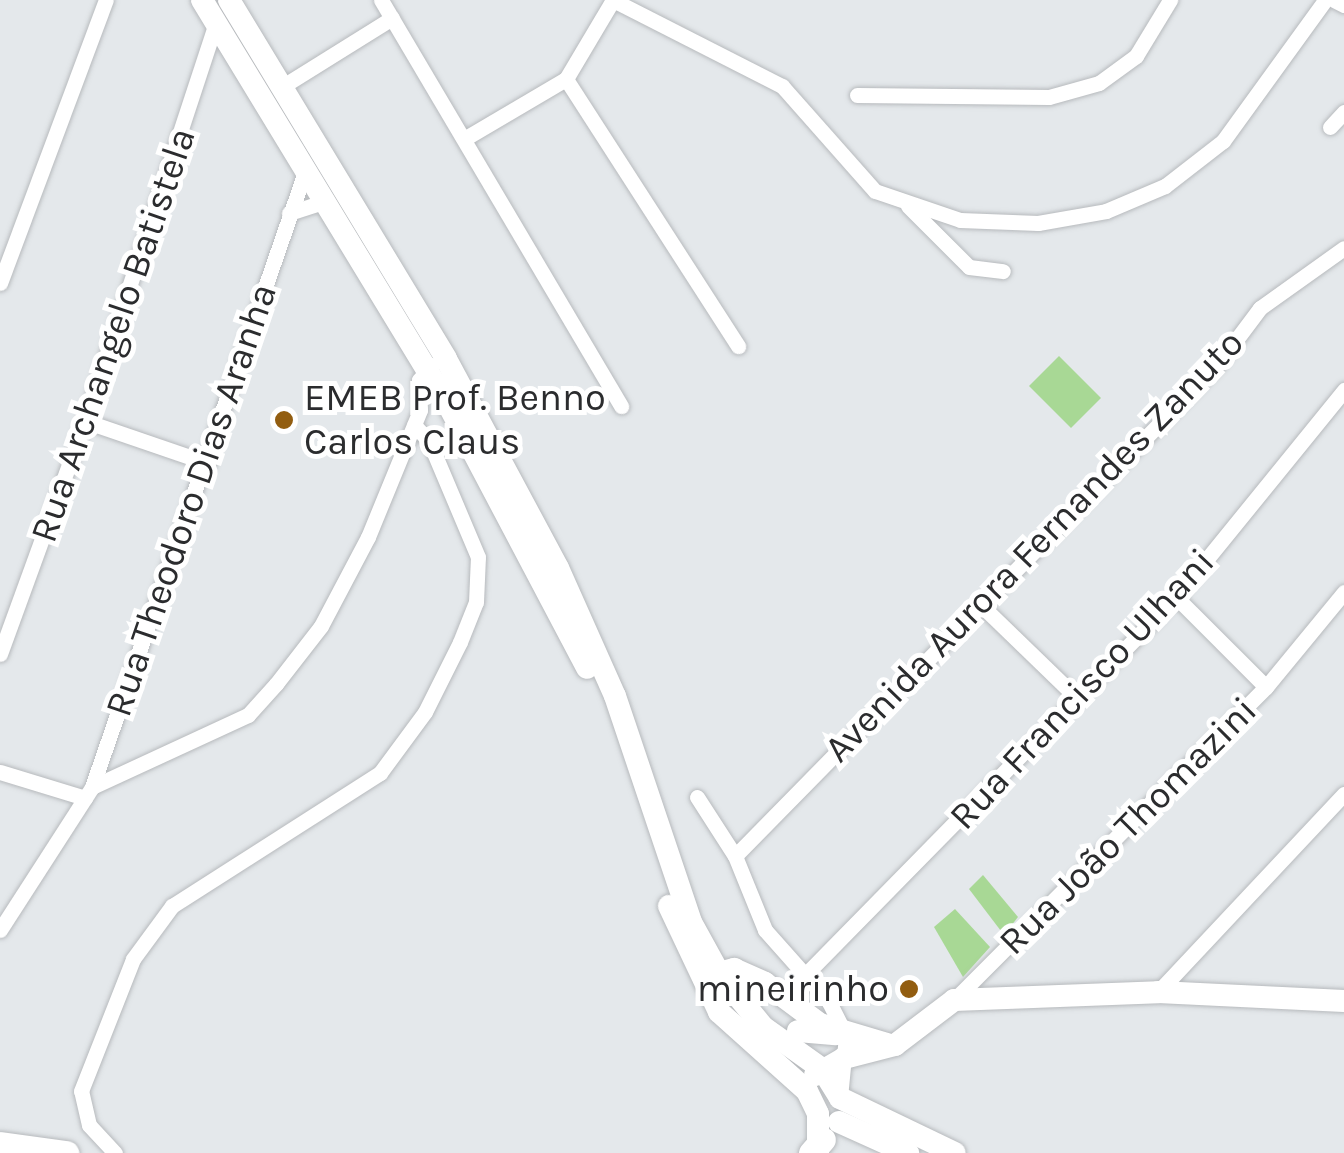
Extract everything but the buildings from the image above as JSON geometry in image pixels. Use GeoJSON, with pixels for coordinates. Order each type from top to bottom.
{"type":"FeatureCollection","features":[{"type":"Feature","properties":{"kind":"main road"},"geometry":{"type":"LineString","coordinates":[[202,0],[322,202],[436,365]]}},
{"type":"Feature","properties":{"kind":"main road"},"geometry":{"type":"LineString","coordinates":[[229,0],[436,365],[558,568],[615,696],[659,837],[714,983],[718,1012],[788,1069],[827,1128],[908,1153]]}},
{"type":"Feature","properties":{"kind":"main road"},"geometry":{"type":"LineString","coordinates":[[714,983],[734,969],[765,983],[839,1050]]}},
{"type":"Feature","properties":{"kind":"main road"},"geometry":{"type":"LineString","coordinates":[[714,983],[762,1027],[839,1050]]}},
{"type":"Feature","properties":{"kind":"main road"},"geometry":{"type":"LineString","coordinates":[[954,1000],[1158,992],[1344,1001]]}},
{"type":"Feature","properties":{"kind":"main road","name":"Rua João Thomazini"},"geometry":{"type":"LineString","coordinates":[[839,1050],[895,1044],[954,1000]]}},
{"type":"Feature","properties":{"kind":"main road"},"geometry":{"type":"LineString","coordinates":[[798,1031],[839,1050]]}},
{"type":"Feature","properties":{"kind":"main road"},"geometry":{"type":"LineString","coordinates":[[788,1069],[839,1050]]}},
{"type":"Feature","properties":{"kind":"main road"},"geometry":{"type":"LineString","coordinates":[[827,1128],[839,1050]]}},
{"type":"Feature","properties":{"kind":"main road"},"geometry":{"type":"LineString","coordinates":[[827,1128],[955,1153]]}},
{"type":"Feature","properties":{"kind":"main road"},"geometry":{"type":"LineString","coordinates":[[0,1144],[66,1153]]}},
{"type":"Feature","properties":{"kind":"street"},"geometry":{"type":"LineString","coordinates":[[0,283],[106,0]]}},
{"type":"Feature","properties":{"kind":"street"},"geometry":{"type":"LineString","coordinates":[[381,0],[621,406]]}},
{"type":"Feature","properties":{"kind":"street"},"geometry":{"type":"LineString","coordinates":[[464,140],[566,80],[613,0],[782,86],[854,173],[908,206],[969,266],[1003,272]]}},
{"type":"Feature","properties":{"kind":"street"},"geometry":{"type":"LineString","coordinates":[[856,95],[1049,97],[1099,84],[1136,56],[1170,0]]}},
{"type":"Feature","properties":{"kind":"street"},"geometry":{"type":"LineString","coordinates":[[908,206],[960,220],[1038,223],[1106,212],[1165,186],[1224,142],[1325,0]]}},
{"type":"Feature","properties":{"kind":"street"},"geometry":{"type":"LineString","coordinates":[[1334,0],[1344,5]]}},
{"type":"Feature","properties":{"kind":"street"},"geometry":{"type":"LineString","coordinates":[[280,88],[392,18]]}},
{"type":"Feature","properties":{"kind":"street","name":"Rua Archangelo Batistela"},"geometry":{"type":"LineString","coordinates":[[0,654],[86,421],[204,72],[216,23]]}},
{"type":"Feature","properties":{"kind":"street"},"geometry":{"type":"LineString","coordinates":[[204,72],[237,59]]}},
{"type":"Feature","properties":{"kind":"street"},"geometry":{"type":"LineString","coordinates":[[566,80],[738,346]]}},
{"type":"Feature","properties":{"kind":"street"},"geometry":{"type":"LineString","coordinates":[[1330,128],[1344,112]]}},
{"type":"Feature","properties":{"kind":"street","name":"Rua Theodoro Dias Aranha"},"geometry":{"type":"LineString","coordinates":[[0,930],[88,792],[208,463],[304,172]]}},
{"type":"Feature","properties":{"kind":"street"},"geometry":{"type":"LineString","coordinates":[[289,213],[322,202]]}},
{"type":"Feature","properties":{"kind":"street","name":"Avenida Aurora Fernandes Zanuto"},"geometry":{"type":"LineString","coordinates":[[735,856],[1218,364],[1260,308],[1344,248]]}},
{"type":"Feature","properties":{"kind":"street"},"geometry":{"type":"LineString","coordinates":[[115,1153],[89,1125],[80,1091],[133,959],[172,906],[380,773],[425,712],[460,642],[476,602],[478,558],[418,417],[416,394],[436,365]]}},
{"type":"Feature","properties":{"kind":"street","name":"Rua Francisco Ulhani"},"geometry":{"type":"LineString","coordinates":[[806,975],[1176,597],[1344,390]]}},
{"type":"Feature","properties":{"kind":"street"},"geometry":{"type":"LineString","coordinates":[[0,772],[88,792],[248,716],[329,611],[418,417],[457,400]]}},
{"type":"Feature","properties":{"kind":"street"},"geometry":{"type":"LineString","coordinates":[[86,421],[208,463]]}},
{"type":"Feature","properties":{"kind":"street","name":"Rua João Thomazini"},"geometry":{"type":"LineString","coordinates":[[954,1000],[1266,687],[1344,592]]}},
{"type":"Feature","properties":{"kind":"street"},"geometry":{"type":"LineString","coordinates":[[1176,597],[1266,687]]}},
{"type":"Feature","properties":{"kind":"street"},"geometry":{"type":"LineString","coordinates":[[982,605],[1078,699]]}},
{"type":"Feature","properties":{"kind":"street"},"geometry":{"type":"LineString","coordinates":[[104,752],[130,772]]}},
{"type":"Feature","properties":{"kind":"street"},"geometry":{"type":"LineString","coordinates":[[1158,992],[1344,794]]}},
{"type":"Feature","properties":{"kind":"street"},"geometry":{"type":"LineString","coordinates":[[697,797],[735,856],[765,930],[806,975],[839,1050]]}},
{"type":"Feature","properties":{"kind":"green space"},"geometry":{"type":"Polygon","coordinates":[[[1059,356],[1101,398],[1071,428],[1029,386],[1059,356]]]}},
{"type":"Feature","properties":{"kind":"green space"},"geometry":{"type":"Polygon","coordinates":[[[983,875],[1018,917],[1004,935],[969,889],[983,875]]]}},
{"type":"Feature","properties":{"kind":"green space"},"geometry":{"type":"Polygon","coordinates":[[[955,909],[990,947],[963,977],[934,927],[955,909]]]}},
{"type":"Feature","properties":{"kind":"place","name":"EMEB Prof. Benno Carlos Claus"},"geometry":{"type":"Point","coordinates":[284,420]}},
{"type":"Feature","properties":{"kind":"place","name":"mineirinho"},"geometry":{"type":"Point","coordinates":[909,989]}}]}
